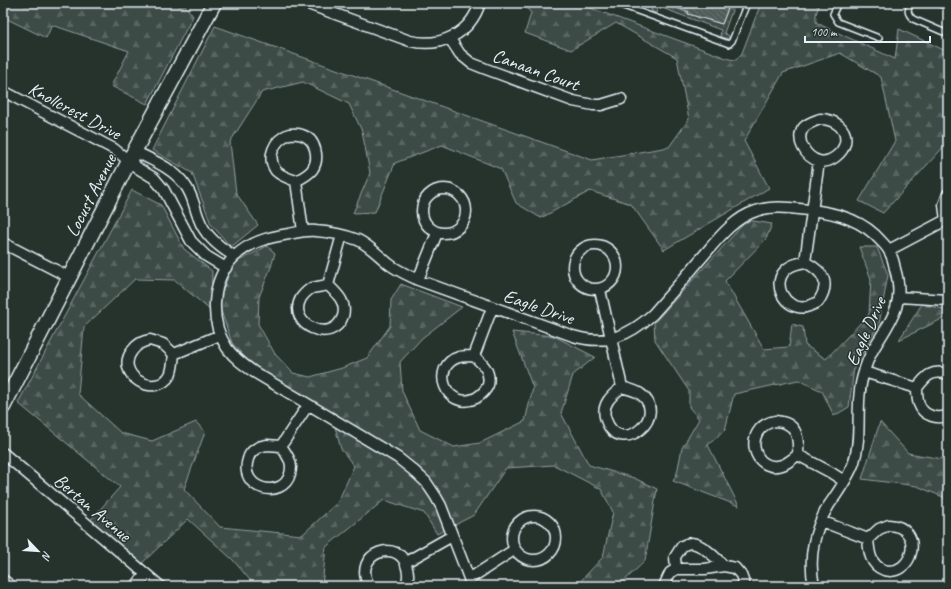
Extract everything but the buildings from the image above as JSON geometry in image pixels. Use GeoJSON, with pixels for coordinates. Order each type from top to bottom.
{"type":"FeatureCollection","features":[{"type":"Feature","properties":{"kind":"street","name":"Locust Avenue"},"geometry":{"type":"LineString","coordinates":[[3,407],[132,156],[214,3]]}},
{"type":"Feature","properties":{"kind":"street"},"geometry":{"type":"LineString","coordinates":[[305,3],[410,42],[432,43],[450,39],[466,27],[480,3]]}},
{"type":"Feature","properties":{"kind":"street","name":"Canaan Court"},"geometry":{"type":"LineString","coordinates":[[450,39],[460,54],[471,63],[486,70],[573,101],[601,105],[621,99]]}},
{"type":"Feature","properties":{"kind":"street","name":"Knollcrest Drive"},"geometry":{"type":"LineString","coordinates":[[3,91],[114,149],[132,156]]}},
{"type":"Feature","properties":{"kind":"street"},"geometry":{"type":"LineString","coordinates":[[820,119],[826,119],[842,127],[846,139],[841,151],[835,156],[827,160],[819,161],[805,151],[800,139],[800,133],[807,124],[820,119]]}},
{"type":"Feature","properties":{"kind":"street"},"geometry":{"type":"LineString","coordinates":[[289,134],[300,134],[310,140],[316,150],[317,156],[313,169],[308,174],[296,181],[280,174],[276,170],[271,158],[275,145],[283,136],[289,134]]}},
{"type":"Feature","properties":{"kind":"street"},"geometry":{"type":"LineString","coordinates":[[132,156],[170,170],[180,179],[189,190],[206,234],[223,249],[234,256]]}},
{"type":"Feature","properties":{"kind":"street"},"geometry":{"type":"LineString","coordinates":[[132,156],[139,169],[157,181],[164,190],[195,246],[206,256],[226,268]]}},
{"type":"Feature","properties":{"kind":"street"},"geometry":{"type":"LineString","coordinates":[[805,262],[819,161]]}},
{"type":"Feature","properties":{"kind":"street"},"geometry":{"type":"LineString","coordinates":[[296,181],[303,231]]}},
{"type":"Feature","properties":{"kind":"street"},"geometry":{"type":"LineString","coordinates":[[441,190],[448,190],[456,193],[462,198],[467,212],[466,218],[455,231],[451,233],[437,233],[426,224],[422,216],[423,202],[432,193],[441,190]]}},
{"type":"Feature","properties":{"kind":"street"},"geometry":{"type":"LineString","coordinates":[[889,250],[947,220],[944,205],[948,194]]}},
{"type":"Feature","properties":{"kind":"street","name":"Eagle Drive"},"geometry":{"type":"LineString","coordinates":[[471,582],[436,497],[426,482],[398,458],[241,363],[228,349],[220,335],[215,312],[215,300],[217,289],[226,268],[234,256],[253,243],[264,238],[303,231],[316,231],[342,235],[371,248],[396,270],[418,280],[492,308],[585,340],[599,340],[624,334],[638,327],[653,314],[727,230],[741,218],[749,214],[764,209],[783,208],[813,210],[853,219],[871,231],[889,250],[898,282],[899,297],[896,309],[889,325],[873,349],[864,372],[859,394],[858,444],[854,463],[821,521],[814,539],[811,562],[814,586]]}},
{"type":"Feature","properties":{"kind":"street"},"geometry":{"type":"LineString","coordinates":[[418,280],[437,233]]}},
{"type":"Feature","properties":{"kind":"street"},"geometry":{"type":"LineString","coordinates":[[328,286],[342,235]]}},
{"type":"Feature","properties":{"kind":"street"},"geometry":{"type":"LineString","coordinates":[[3,243],[69,277]]}},
{"type":"Feature","properties":{"kind":"street"},"geometry":{"type":"LineString","coordinates":[[586,247],[604,247],[614,253],[617,261],[618,267],[614,279],[610,284],[600,290],[586,287],[581,284],[574,274],[573,264],[576,256],[586,247]]}},
{"type":"Feature","properties":{"kind":"street"},"geometry":{"type":"LineString","coordinates":[[805,262],[819,271],[823,278],[824,289],[818,302],[802,307],[793,305],[782,296],[779,288],[782,274],[787,268],[805,262]]}},
{"type":"Feature","properties":{"kind":"street"},"geometry":{"type":"LineString","coordinates":[[328,286],[340,297],[344,311],[342,318],[337,326],[331,329],[323,331],[314,330],[302,321],[299,314],[299,302],[306,293],[312,289],[328,286]]}},
{"type":"Feature","properties":{"kind":"street"},"geometry":{"type":"LineString","coordinates":[[600,290],[622,387]]}},
{"type":"Feature","properties":{"kind":"street"},"geometry":{"type":"LineString","coordinates":[[899,297],[948,300]]}},
{"type":"Feature","properties":{"kind":"street"},"geometry":{"type":"LineString","coordinates":[[474,356],[492,308]]}},
{"type":"Feature","properties":{"kind":"street"},"geometry":{"type":"LineString","coordinates":[[174,354],[220,335]]}},
{"type":"Feature","properties":{"kind":"street"},"geometry":{"type":"LineString","coordinates":[[143,341],[156,341],[174,354],[172,370],[165,380],[156,385],[145,384],[137,380],[130,372],[127,362],[131,352],[143,341]]}},
{"type":"Feature","properties":{"kind":"street"},"geometry":{"type":"LineString","coordinates":[[474,356],[485,366],[487,370],[487,388],[477,397],[468,400],[458,399],[446,389],[444,373],[446,368],[453,360],[460,357],[474,356]]}},
{"type":"Feature","properties":{"kind":"street"},"geometry":{"type":"LineString","coordinates":[[864,372],[917,388]]}},
{"type":"Feature","properties":{"kind":"street"},"geometry":{"type":"LineString","coordinates":[[948,374],[940,372],[931,374],[925,377],[917,388],[919,404],[927,414],[939,418],[948,414]]}},
{"type":"Feature","properties":{"kind":"street"},"geometry":{"type":"LineString","coordinates":[[622,387],[641,394],[646,399],[650,412],[644,427],[639,431],[622,435],[609,426],[605,418],[604,410],[610,397],[622,387]]}},
{"type":"Feature","properties":{"kind":"street"},"geometry":{"type":"LineString","coordinates":[[281,446],[308,404]]}},
{"type":"Feature","properties":{"kind":"street"},"geometry":{"type":"LineString","coordinates":[[775,421],[786,423],[792,427],[799,440],[798,455],[784,465],[771,466],[764,463],[755,452],[753,442],[763,426],[768,423],[775,421]]}},
{"type":"Feature","properties":{"kind":"street"},"geometry":{"type":"LineString","coordinates":[[264,446],[281,446],[290,459],[291,464],[289,477],[285,482],[275,488],[260,488],[253,484],[248,477],[246,468],[248,457],[252,452],[264,446]]}},
{"type":"Feature","properties":{"kind":"street","name":"Bertan Avenue"},"geometry":{"type":"LineString","coordinates":[[3,453],[160,586]]}},
{"type":"Feature","properties":{"kind":"street"},"geometry":{"type":"LineString","coordinates":[[798,455],[844,481]]}},
{"type":"Feature","properties":{"kind":"street"},"geometry":{"type":"LineString","coordinates":[[538,516],[549,521],[554,527],[556,534],[555,548],[548,556],[537,560],[529,560],[520,556],[514,550],[512,536],[513,530],[517,523],[522,519],[526,517],[538,516]]}},
{"type":"Feature","properties":{"kind":"street"},"geometry":{"type":"LineString","coordinates":[[821,521],[868,539]]}},
{"type":"Feature","properties":{"kind":"street"},"geometry":{"type":"LineString","coordinates":[[896,526],[901,528],[908,533],[912,542],[910,559],[895,570],[882,569],[873,562],[870,556],[868,539],[883,527],[896,526]]}},
{"type":"Feature","properties":{"kind":"street"},"geometry":{"type":"LineString","coordinates":[[406,562],[452,536]]}},
{"type":"Feature","properties":{"kind":"street"},"geometry":{"type":"LineString","coordinates":[[676,569],[676,557],[682,546],[693,543],[711,552],[724,566]]}},
{"type":"Feature","properties":{"kind":"street"},"geometry":{"type":"LineString","coordinates":[[471,582],[514,550]]}},
{"type":"Feature","properties":{"kind":"street"},"geometry":{"type":"LineString","coordinates":[[369,586],[366,580],[365,571],[367,562],[373,555],[384,551],[396,553],[406,562],[409,575],[405,586]]}},
{"type":"Feature","properties":{"kind":"street"},"geometry":{"type":"LineString","coordinates":[[664,586],[670,573],[676,569],[705,569],[724,566],[735,568],[741,574],[745,586]]}},
{"type":"Feature","properties":{"kind":"street"},"geometry":{"type":"LineString","coordinates":[[136,586],[146,574]]}},
{"type":"Feature","properties":{"kind":"street"},"geometry":{"type":"LineString","coordinates":[[3,580],[11,586]]}},
{"type":"Feature","properties":{"kind":"lane"},"geometry":{"type":"LineString","coordinates":[[616,3],[729,44],[732,41],[747,3]]}},
{"type":"Feature","properties":{"kind":"lane"},"geometry":{"type":"LineString","coordinates":[[838,3],[834,14],[838,22],[879,38]]}},
{"type":"Feature","properties":{"kind":"lane"},"geometry":{"type":"LineString","coordinates":[[911,3],[908,10],[909,15],[913,19],[948,34]]}},
{"type":"Feature","properties":{"kind":"lane"},"geometry":{"type":"LineString","coordinates":[[938,3],[948,7]]}},
{"type":"Feature","properties":{"kind":"green space"},"geometry":{"type":"Polygon","coordinates":[[[3,3],[183,3],[193,16],[147,104],[111,86],[129,51],[52,25],[46,38],[3,17],[3,3]]]}},
{"type":"Feature","properties":{"kind":"green space"},"geometry":{"type":"Polygon","coordinates":[[[523,3],[577,3],[729,59],[736,60],[742,53],[761,3],[820,3],[816,14],[816,22],[895,59],[899,29],[948,52],[948,142],[883,213],[859,201],[895,141],[881,77],[840,53],[783,73],[744,141],[769,188],[664,250],[631,204],[590,191],[541,218],[516,203],[501,169],[442,145],[395,163],[375,212],[353,213],[370,173],[362,131],[349,104],[303,82],[262,92],[230,142],[236,193],[258,225],[231,247],[211,224],[192,173],[152,150],[215,26],[592,160],[669,147],[689,119],[677,58],[616,23],[571,50],[525,33],[531,13],[523,3]]]}},
{"type":"Feature","properties":{"kind":"green space"},"geometry":{"type":"Polygon","coordinates":[[[647,3],[660,3],[656,13],[651,11],[652,5],[647,3]]]}},
{"type":"Feature","properties":{"kind":"green space"},"geometry":{"type":"Polygon","coordinates":[[[664,3],[668,3],[668,5],[700,18],[701,17],[722,24],[728,8],[729,9],[731,4],[734,5],[724,33],[729,36],[729,38],[727,39],[720,37],[721,30],[662,8],[664,3]]]}},
{"type":"Feature","properties":{"kind":"green space"},"geometry":{"type":"Polygon","coordinates":[[[132,190],[161,205],[184,249],[212,271],[211,311],[175,280],[135,279],[84,327],[78,394],[121,433],[152,441],[196,422],[205,432],[184,489],[220,527],[302,535],[338,502],[354,466],[341,449],[331,412],[250,363],[232,343],[218,302],[233,264],[267,246],[275,253],[259,297],[258,324],[275,354],[293,373],[310,377],[342,368],[367,358],[390,326],[391,300],[401,284],[462,307],[422,338],[400,362],[402,391],[420,430],[454,447],[480,443],[525,421],[533,388],[512,332],[554,336],[595,357],[573,375],[561,413],[589,465],[634,478],[657,489],[645,561],[619,586],[576,586],[603,557],[613,512],[601,489],[554,465],[506,468],[474,515],[437,534],[424,513],[384,500],[326,547],[322,586],[255,586],[233,560],[188,519],[137,568],[86,525],[120,487],[18,403],[132,190]]]}},
{"type":"Feature","properties":{"kind":"green space"},"geometry":{"type":"Polygon","coordinates":[[[747,220],[772,224],[766,239],[725,281],[764,349],[789,347],[792,324],[803,327],[805,345],[826,359],[869,314],[871,279],[859,247],[877,247],[888,275],[879,324],[854,368],[849,407],[834,416],[822,391],[798,380],[734,394],[725,430],[708,445],[739,506],[673,481],[677,473],[682,448],[699,419],[689,407],[689,391],[655,340],[654,323],[747,220]]]}},
{"type":"Feature","properties":{"kind":"green space"},"geometry":{"type":"Polygon","coordinates":[[[922,304],[948,310],[948,320],[944,318],[899,340],[922,304]]]}},
{"type":"Feature","properties":{"kind":"green space"},"geometry":{"type":"Polygon","coordinates":[[[880,422],[908,453],[948,460],[948,505],[943,497],[917,486],[862,479],[880,422]]]}},
{"type":"Feature","properties":{"kind":"green space"},"geometry":{"type":"Polygon","coordinates":[[[948,559],[948,584],[942,562],[948,559]]]}}]}
